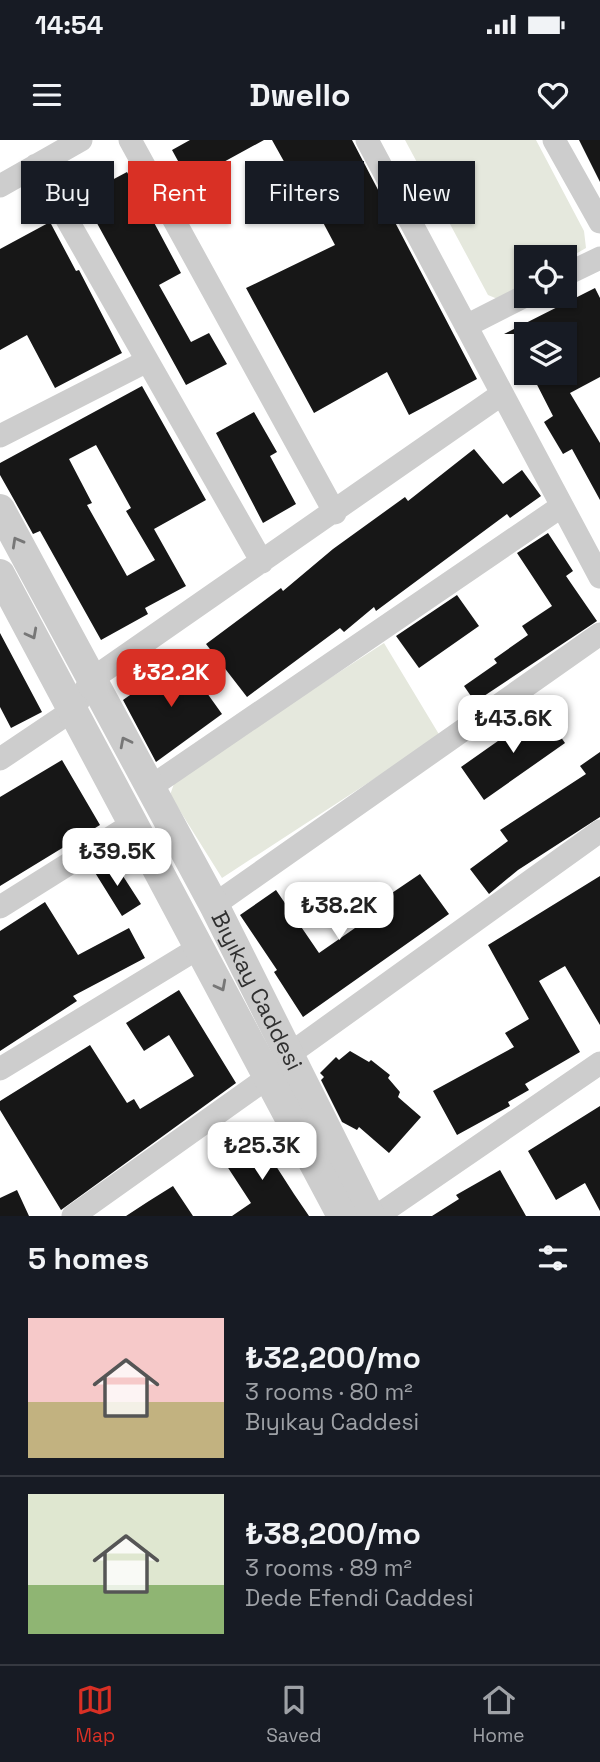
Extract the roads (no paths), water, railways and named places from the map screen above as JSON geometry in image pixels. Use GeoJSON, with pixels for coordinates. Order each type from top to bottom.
{"type":"FeatureCollection","features":[{"type":"Feature","properties":{"kind":"street"},"geometry":{"type":"LineString","coordinates":[[43,161],[81,140]]}},
{"type":"Feature","properties":{"kind":"street"},"geometry":{"type":"LineString","coordinates":[[130,140],[335,513]]}},
{"type":"Feature","properties":{"kind":"street"},"geometry":{"type":"LineString","coordinates":[[367,140],[600,577]]}},
{"type":"Feature","properties":{"kind":"street"},"geometry":{"type":"LineString","coordinates":[[554,140],[600,222]]}},
{"type":"Feature","properties":{"kind":"street"},"geometry":{"type":"LineString","coordinates":[[0,186],[21,174]]}},
{"type":"Feature","properties":{"kind":"street"},"geometry":{"type":"LineString","coordinates":[[70,224],[262,562]]}},
{"type":"Feature","properties":{"kind":"street"},"geometry":{"type":"LineString","coordinates":[[577,269],[600,258]]}},
{"type":"Feature","properties":{"kind":"street"},"geometry":{"type":"LineString","coordinates":[[466,326],[514,302]]}},
{"type":"Feature","properties":{"kind":"street"},"geometry":{"type":"LineString","coordinates":[[0,436],[148,361]]}},
{"type":"Feature","properties":{"kind":"street"},"geometry":{"type":"LineString","coordinates":[[0,759],[73,709],[92,679],[335,513],[502,394]]}},
{"type":"Feature","properties":{"kind":"street"},"geometry":{"type":"LineString","coordinates":[[149,788],[562,506]]}},
{"type":"Feature","properties":{"kind":"street","name":"Bıyıkay Caddesi"},"geometry":{"type":"LineString","coordinates":[[0,509],[214,905],[342,1216]]}},
{"type":"Feature","properties":{"kind":"street","name":"Bıyıkay Caddesi"},"geometry":{"type":"LineString","coordinates":[[4,592],[73,709],[200,947],[279,1066],[370,1216]]}},
{"type":"Feature","properties":{"kind":"street"},"geometry":{"type":"LineString","coordinates":[[214,905],[600,634]]}},
{"type":"Feature","properties":{"kind":"street"},"geometry":{"type":"LineString","coordinates":[[0,907],[134,823]]}},
{"type":"Feature","properties":{"kind":"street"},"geometry":{"type":"LineString","coordinates":[[74,1216],[600,831]]}},
{"type":"Feature","properties":{"kind":"street"},"geometry":{"type":"LineString","coordinates":[[0,1069],[200,947]]}},
{"type":"Feature","properties":{"kind":"street"},"geometry":{"type":"LineString","coordinates":[[377,1216],[600,1063]]}}]}
